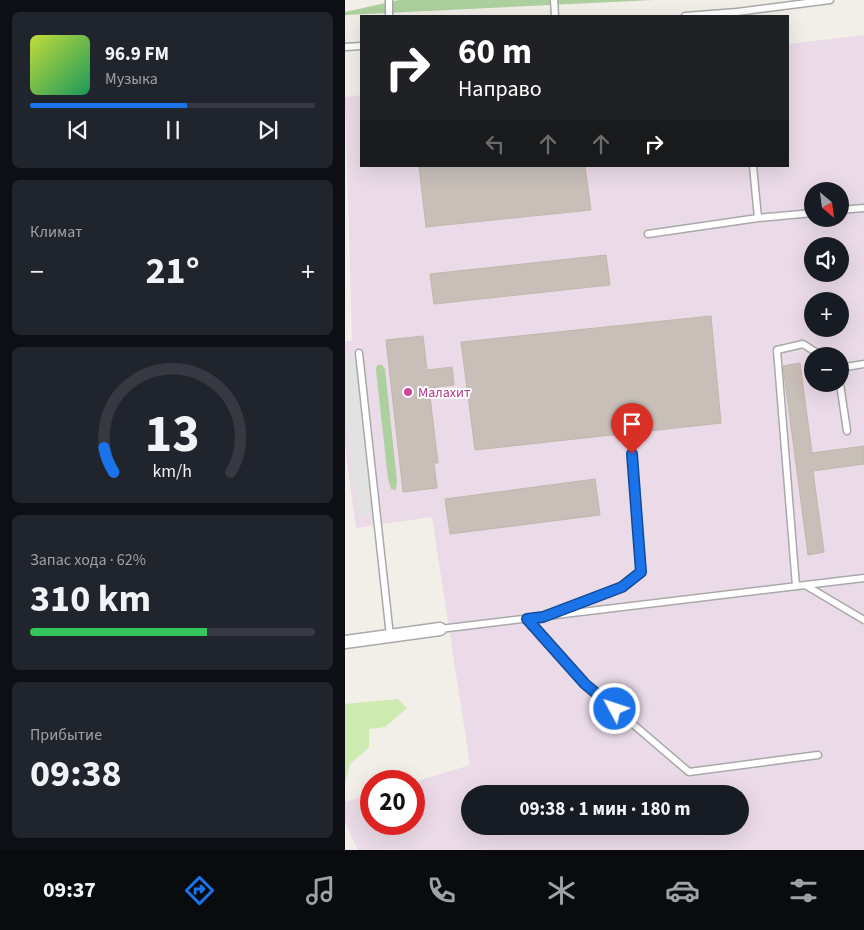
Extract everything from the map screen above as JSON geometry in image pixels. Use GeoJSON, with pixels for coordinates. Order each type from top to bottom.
{"type":"FeatureCollection","features":[{"type":"Feature","properties":{"kind":"street"},"geometry":{"type":"LineString","coordinates":[[345,642],[440,629]]}},
{"type":"Feature","properties":{"kind":"lane"},"geometry":{"type":"LineString","coordinates":[[389,0],[389,15]]}},
{"type":"Feature","properties":{"kind":"lane"},"geometry":{"type":"LineString","coordinates":[[553,0],[555,15]]}},
{"type":"Feature","properties":{"kind":"lane"},"geometry":{"type":"LineString","coordinates":[[712,15],[738,14],[830,0]]}},
{"type":"Feature","properties":{"kind":"lane"},"geometry":{"type":"LineString","coordinates":[[345,47],[360,46]]}},
{"type":"Feature","properties":{"kind":"lane"},"geometry":{"type":"LineString","coordinates":[[753,167],[758,218]]}},
{"type":"Feature","properties":{"kind":"lane"},"geometry":{"type":"LineString","coordinates":[[849,209],[864,208]]}},
{"type":"Feature","properties":{"kind":"lane"},"geometry":{"type":"LineString","coordinates":[[648,234],[758,218],[804,214]]}},
{"type":"Feature","properties":{"kind":"lane"},"geometry":{"type":"LineString","coordinates":[[797,586],[777,350],[803,344],[808,347]]}},
{"type":"Feature","properties":{"kind":"lane"},"geometry":{"type":"LineString","coordinates":[[359,353],[390,636]]}},
{"type":"Feature","properties":{"kind":"lane"},"geometry":{"type":"LineString","coordinates":[[849,366],[864,364]]}},
{"type":"Feature","properties":{"kind":"lane"},"geometry":{"type":"LineString","coordinates":[[841,392],[847,431]]}},
{"type":"Feature","properties":{"kind":"lane"},"geometry":{"type":"LineString","coordinates":[[543,617],[622,587],[641,572],[632,454]]}},
{"type":"Feature","properties":{"kind":"lane"},"geometry":{"type":"LineString","coordinates":[[440,629],[864,578]]}},
{"type":"Feature","properties":{"kind":"lane"},"geometry":{"type":"LineString","coordinates":[[805,585],[864,620]]}},
{"type":"Feature","properties":{"kind":"lane"},"geometry":{"type":"LineString","coordinates":[[527,619],[585,684],[689,772],[818,755]]}},
{"type":"Feature","properties":{"kind":"shaded area"},"geometry":{"type":"Polygon","coordinates":[[[864,35],[864,850],[358,850],[345,823],[345,802],[360,797],[360,835],[425,835],[425,779],[470,765],[432,517],[356,528],[345,447],[345,341],[352,341],[345,97],[360,95],[360,167],[789,167],[789,44],[864,35]]]}},
{"type":"Feature","properties":{"kind":"shaded area"},"geometry":{"type":"Polygon","coordinates":[[[359,353],[378,515],[358,517],[345,412],[345,355],[359,353]]]}},
{"type":"Feature","properties":{"kind":"green space"},"geometry":{"type":"Polygon","coordinates":[[[399,0],[654,0],[345,15],[345,12],[399,0]]]}},
{"type":"Feature","properties":{"kind":"green space"},"geometry":{"type":"Polygon","coordinates":[[[377,365],[382,365],[385,369],[397,481],[396,490],[391,489],[388,479],[377,365]]]}},
{"type":"Feature","properties":{"kind":"green space"},"geometry":{"type":"Polygon","coordinates":[[[398,699],[407,708],[385,727],[369,729],[369,747],[350,764],[345,783],[345,704],[398,699]]]}},
{"type":"Feature","properties":{"kind":"building"},"geometry":{"type":"Polygon","coordinates":[[[419,167],[585,167],[591,210],[426,227],[419,167]]]}},
{"type":"Feature","properties":{"kind":"building"},"geometry":{"type":"Polygon","coordinates":[[[606,255],[610,285],[434,304],[430,274],[606,255]]]}},
{"type":"Feature","properties":{"kind":"building"},"geometry":{"type":"Polygon","coordinates":[[[711,316],[721,423],[475,450],[461,342],[711,316]]]}},
{"type":"Feature","properties":{"kind":"building"},"geometry":{"type":"Polygon","coordinates":[[[423,336],[427,370],[452,367],[454,385],[429,388],[438,463],[434,463],[437,488],[403,492],[386,340],[423,336]]]}},
{"type":"Feature","properties":{"kind":"building"},"geometry":{"type":"Polygon","coordinates":[[[800,363],[812,453],[864,446],[864,464],[813,471],[824,552],[808,555],[783,366],[800,363]]]}},
{"type":"Feature","properties":{"kind":"building"},"geometry":{"type":"Polygon","coordinates":[[[595,479],[600,515],[450,534],[445,499],[595,479]]]}},
{"type":"Feature","properties":{"kind":"place","name":"Малахит"},"geometry":{"type":"Point","coordinates":[408,392]}},
{"type":"Feature","properties":{"kind":"route"},"geometry":{"type":"LineString","coordinates":[[615,709],[585,684],[527,619],[543,617],[622,587],[641,572],[632,454]]}}]}
